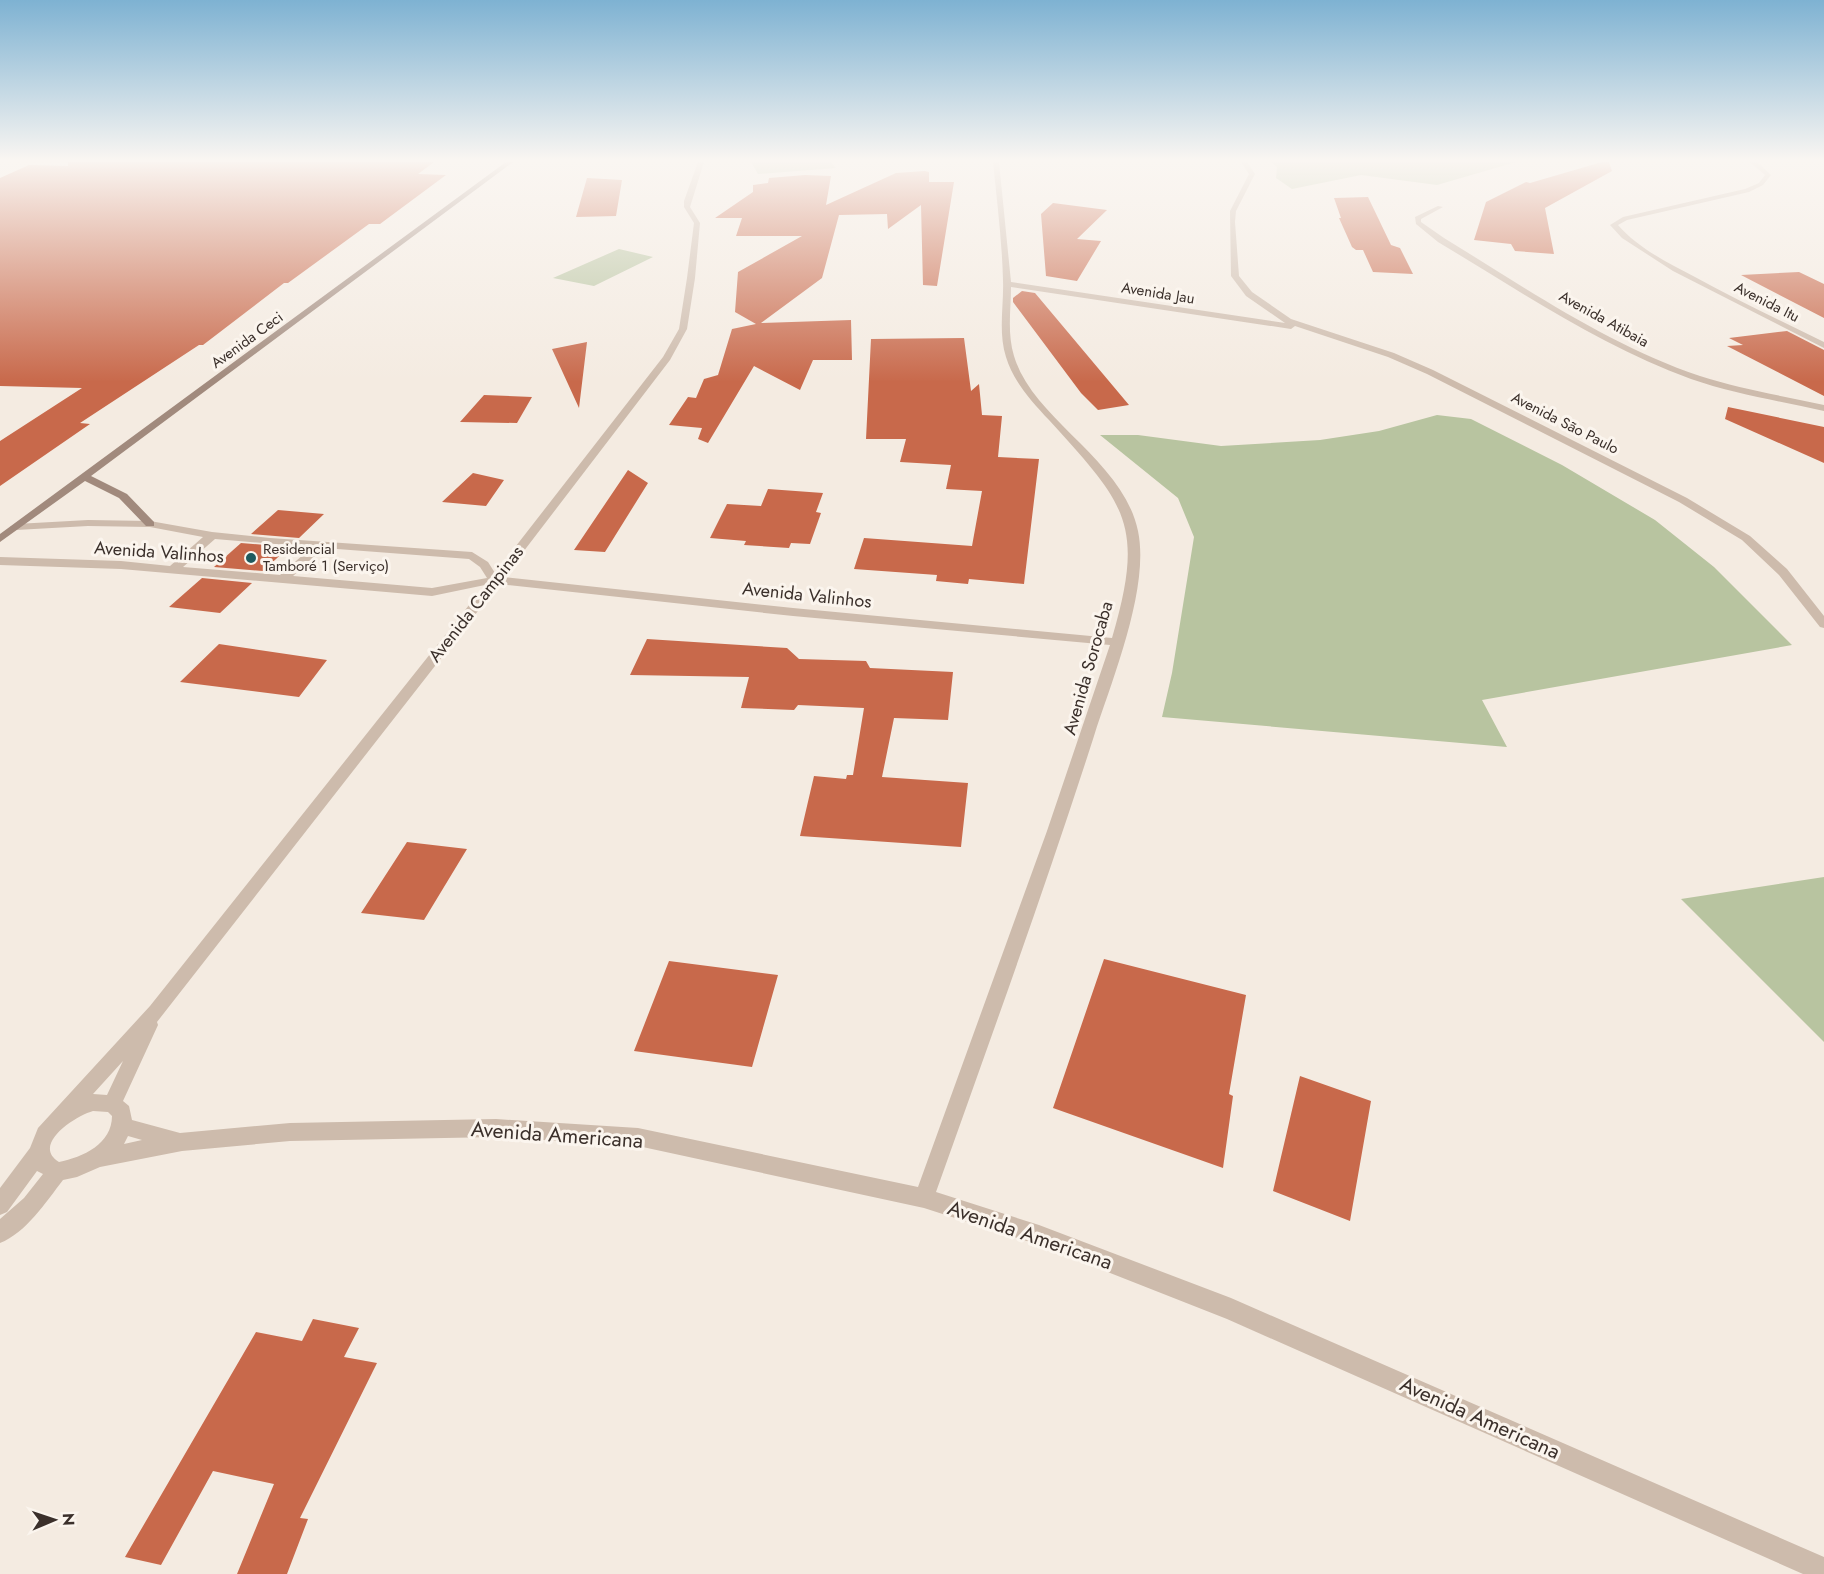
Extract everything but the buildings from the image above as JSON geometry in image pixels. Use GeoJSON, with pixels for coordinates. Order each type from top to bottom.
{"type":"FeatureCollection","features":[{"type":"Feature","properties":{"kind":"main road","name":"Avenida Ceci"},"geometry":{"type":"LineString","coordinates":[[0,539],[411,235]]}},
{"type":"Feature","properties":{"kind":"main road"},"geometry":{"type":"LineString","coordinates":[[84,477],[123,496],[150,524]]}},
{"type":"Feature","properties":{"kind":"street","name":"Avenida Campinas"},"geometry":{"type":"LineString","coordinates":[[60,1118],[156,1011],[598,450],[676,342],[686,313],[695,235]]}},
{"type":"Feature","properties":{"kind":"street","name":"Avenida Sorocaba"},"geometry":{"type":"LineString","coordinates":[[924,1198],[1076,771],[1117,642],[1134,568],[1132,530],[1120,500],[1097,468],[1023,382],[1013,365],[1005,341],[1007,284],[1003,235]]}},
{"type":"Feature","properties":{"kind":"street","name":"Avenida São Paulo"},"geometry":{"type":"LineString","coordinates":[[1233,235],[1234,276],[1256,305],[1306,327],[1391,355],[1430,372],[1683,500],[1746,538],[1784,572],[1824,624]]}},
{"type":"Feature","properties":{"kind":"street","name":"Avenida Atibaia"},"geometry":{"type":"LineString","coordinates":[[1435,235],[1601,335],[1653,361],[1696,378],[1824,408]]}},
{"type":"Feature","properties":{"kind":"street","name":"Avenida Itu"},"geometry":{"type":"LineString","coordinates":[[1622,235],[1648,255],[1824,345]]}},
{"type":"Feature","properties":{"kind":"street","name":"Avenida Jau"},"geometry":{"type":"LineString","coordinates":[[1007,284],[1306,327]]}},
{"type":"Feature","properties":{"kind":"street"},"geometry":{"type":"LineString","coordinates":[[1233,318],[1245,312]]}},
{"type":"Feature","properties":{"kind":"street","name":"Avenida Valinhos"},"geometry":{"type":"LineString","coordinates":[[16,527],[88,523],[150,524],[212,535],[321,545],[440,552],[472,556],[484,565],[494,580]]}},
{"type":"Feature","properties":{"kind":"street"},"geometry":{"type":"LineString","coordinates":[[172,570],[212,535]]}},
{"type":"Feature","properties":{"kind":"street"},"geometry":{"type":"LineString","coordinates":[[282,580],[321,545]]}},
{"type":"Feature","properties":{"kind":"street","name":"Avenida Valinhos"},"geometry":{"type":"LineString","coordinates":[[0,561],[121,565],[432,592],[494,580],[793,612],[1117,642]]}},
{"type":"Feature","properties":{"kind":"street","name":"Avenida Campinas"},"geometry":{"type":"LineString","coordinates":[[112,1104],[156,1011]]}},
{"type":"Feature","properties":{"kind":"street"},"geometry":{"type":"LineString","coordinates":[[0,1205],[39,1152],[45,1134],[60,1118],[78,1107],[97,1102],[112,1104],[122,1112],[123,1126],[114,1142],[98,1158],[77,1168],[57,1172],[31,1205],[0,1233]]}},
{"type":"Feature","properties":{"kind":"street","name":"Avenida Americana"},"geometry":{"type":"LineString","coordinates":[[123,1126],[182,1142]]}},
{"type":"Feature","properties":{"kind":"street","name":"Avenida Americana"},"geometry":{"type":"LineString","coordinates":[[98,1158],[182,1142],[290,1132],[496,1128],[638,1137],[924,1198],[1039,1235],[1231,1308],[1824,1570]]}},
{"type":"Feature","properties":{"kind":"street"},"geometry":{"type":"LineString","coordinates":[[39,1152],[44,1164],[57,1172]]}},
{"type":"Feature","properties":{"kind":"green space"},"geometry":{"type":"Polygon","coordinates":[[[619,249],[653,257],[594,286],[553,278],[619,249]]]}},
{"type":"Feature","properties":{"kind":"green space"},"geometry":{"type":"Polygon","coordinates":[[[1437,415],[1471,419],[1562,465],[1655,520],[1714,567],[1792,645],[1482,700],[1507,747],[1162,717],[1172,673],[1194,537],[1178,498],[1100,435],[1138,435],[1221,446],[1320,440],[1379,431],[1437,415]]]}},
{"type":"Feature","properties":{"kind":"green space"},"geometry":{"type":"Polygon","coordinates":[[[1824,877],[1824,1042],[1681,899],[1824,877]]]}},
{"type":"Feature","properties":{"kind":"place","name":"Residencial Tamboré 1 (Serviço)"},"geometry":{"type":"Point","coordinates":[251,558]}}]}
